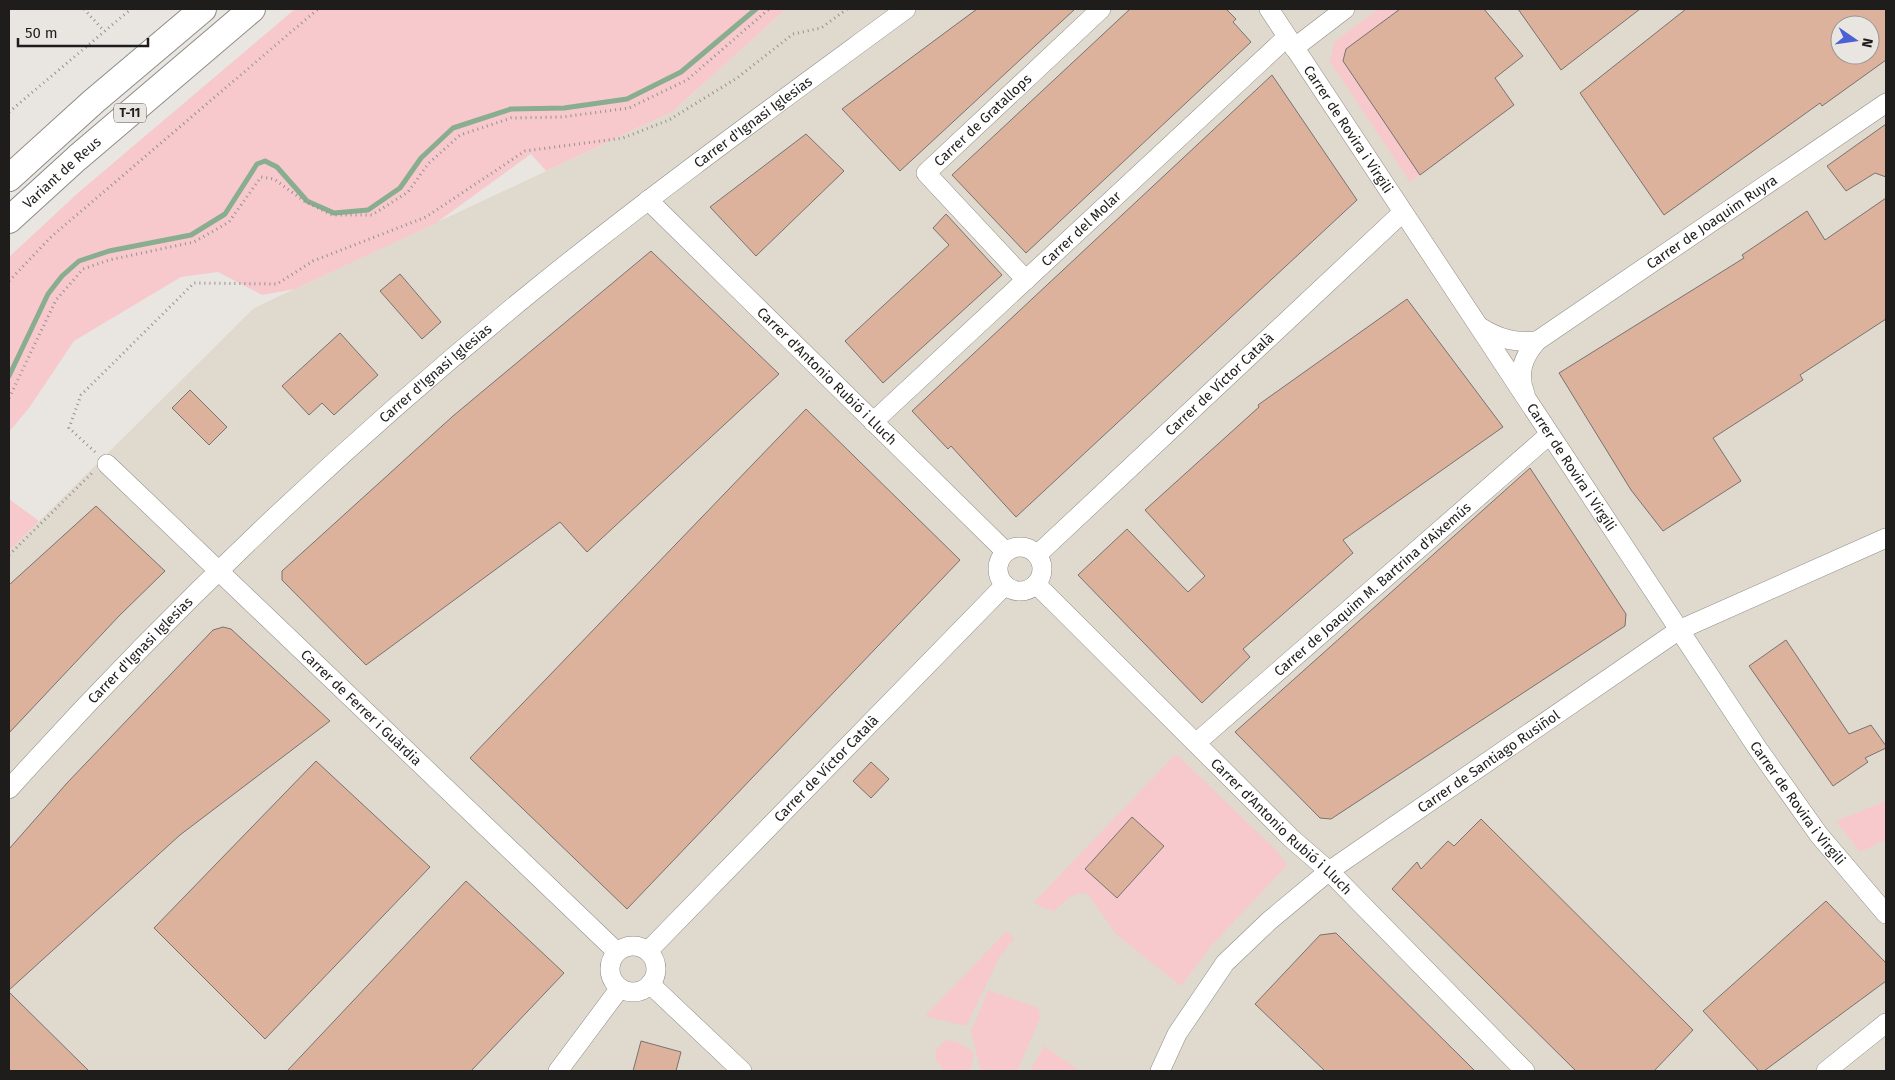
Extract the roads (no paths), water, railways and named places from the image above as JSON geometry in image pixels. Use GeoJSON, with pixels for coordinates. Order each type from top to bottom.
{"type":"FeatureCollection","features":[{"type":"Feature","properties":{"kind":"highway","name":"T-11"},"geometry":{"type":"LineString","coordinates":[[9,178],[94,101],[203,9]]}},
{"type":"Feature","properties":{"kind":"highway","name":"Variant de Reus"},"geometry":{"type":"LineString","coordinates":[[9,220],[77,158],[252,9]]}},
{"type":"Feature","properties":{"kind":"highway"},"geometry":{"type":"LineString","coordinates":[[9,161],[94,101]]}},
{"type":"Feature","properties":{"kind":"highway"},"geometry":{"type":"LineString","coordinates":[[9,230],[77,158]]}},
{"type":"Feature","properties":{"kind":"street","name":"Carrer d'Ignasi Iglesias"},"geometry":{"type":"LineString","coordinates":[[9,789],[104,686],[218,569],[420,387],[533,291],[648,200],[906,9]]}},
{"type":"Feature","properties":{"kind":"street","name":"Carrer de Gratallops"},"geometry":{"type":"LineString","coordinates":[[1026,280],[926,173],[1101,9]]}},
{"type":"Feature","properties":{"kind":"street","name":"Carrer de Rovira i Virgili"},"geometry":{"type":"LineString","coordinates":[[1269,9],[1679,630],[1819,835],[1886,914]]}},
{"type":"Feature","properties":{"kind":"street","name":"Carrer del Molar"},"geometry":{"type":"LineString","coordinates":[[873,422],[1026,280],[1291,42],[1346,9]]}},
{"type":"Feature","properties":{"kind":"street","name":"Carrer de Joaquim Ruyra"},"geometry":{"type":"LineString","coordinates":[[1530,406],[1522,385],[1522,365],[1526,354],[1537,341],[1886,103]]}},
{"type":"Feature","properties":{"kind":"street","name":"Carrer d'Antonio Rubió i Lluch"},"geometry":{"type":"LineString","coordinates":[[648,200],[1006,552]]}},
{"type":"Feature","properties":{"kind":"street","name":"Carrer de Víctor Català"},"geometry":{"type":"LineString","coordinates":[[1037,555],[1402,213]]}},
{"type":"Feature","properties":{"kind":"street"},"geometry":{"type":"LineString","coordinates":[[1476,325],[1494,336],[1506,340],[1520,343],[1537,341]]}},
{"type":"Feature","properties":{"kind":"street","name":"Carrer de Joaquim M. Bartrina d'Aixemús"},"geometry":{"type":"LineString","coordinates":[[1196,743],[1549,435]]}},
{"type":"Feature","properties":{"kind":"street","name":"Carrer de Ferrer i Guàrdia"},"geometry":{"type":"LineString","coordinates":[[108,464],[617,952]]}},
{"type":"Feature","properties":{"kind":"street","name":"Carrer de Santiago Rusiñol"},"geometry":{"type":"LineString","coordinates":[[1160,1071],[1177,1034],[1225,963],[1269,921],[1329,872],[1679,630],[1886,538]]}},
{"type":"Feature","properties":{"kind":"street"},"geometry":{"type":"LineString","coordinates":[[1022,547],[1037,555],[1042,568],[1036,584],[1021,591],[1005,586],[999,577],[998,567],[1006,552],[1022,547]]}},
{"type":"Feature","properties":{"kind":"street","name":"Carrer d'Antonio Rubió i Lluch"},"geometry":{"type":"LineString","coordinates":[[1036,584],[1292,838],[1329,872],[1525,1071]]}},
{"type":"Feature","properties":{"kind":"street","name":"Carrer de Víctor Català"},"geometry":{"type":"LineString","coordinates":[[648,951],[1005,586]]}},
{"type":"Feature","properties":{"kind":"street"},"geometry":{"type":"LineString","coordinates":[[632,945],[648,951],[654,959],[656,969],[650,984],[636,992],[620,988],[613,980],[610,970],[611,960],[617,952],[632,945]]}},
{"type":"Feature","properties":{"kind":"street"},"geometry":{"type":"LineString","coordinates":[[650,984],[742,1071]]}},
{"type":"Feature","properties":{"kind":"street"},"geometry":{"type":"LineString","coordinates":[[558,1071],[620,988]]}},
{"type":"Feature","properties":{"kind":"street"},"geometry":{"type":"LineString","coordinates":[[1826,1071],[1886,1023]]}},
{"type":"Feature","properties":{"kind":"waterway"},"geometry":{"type":"LineString","coordinates":[[9,376],[48,294],[62,276],[79,261],[109,251],[191,235],[225,214],[257,164],[265,161],[277,167],[307,201],[334,213],[368,210],[400,188],[421,158],[453,128],[511,109],[564,108],[627,99],[681,72],[756,9]]}}]}
